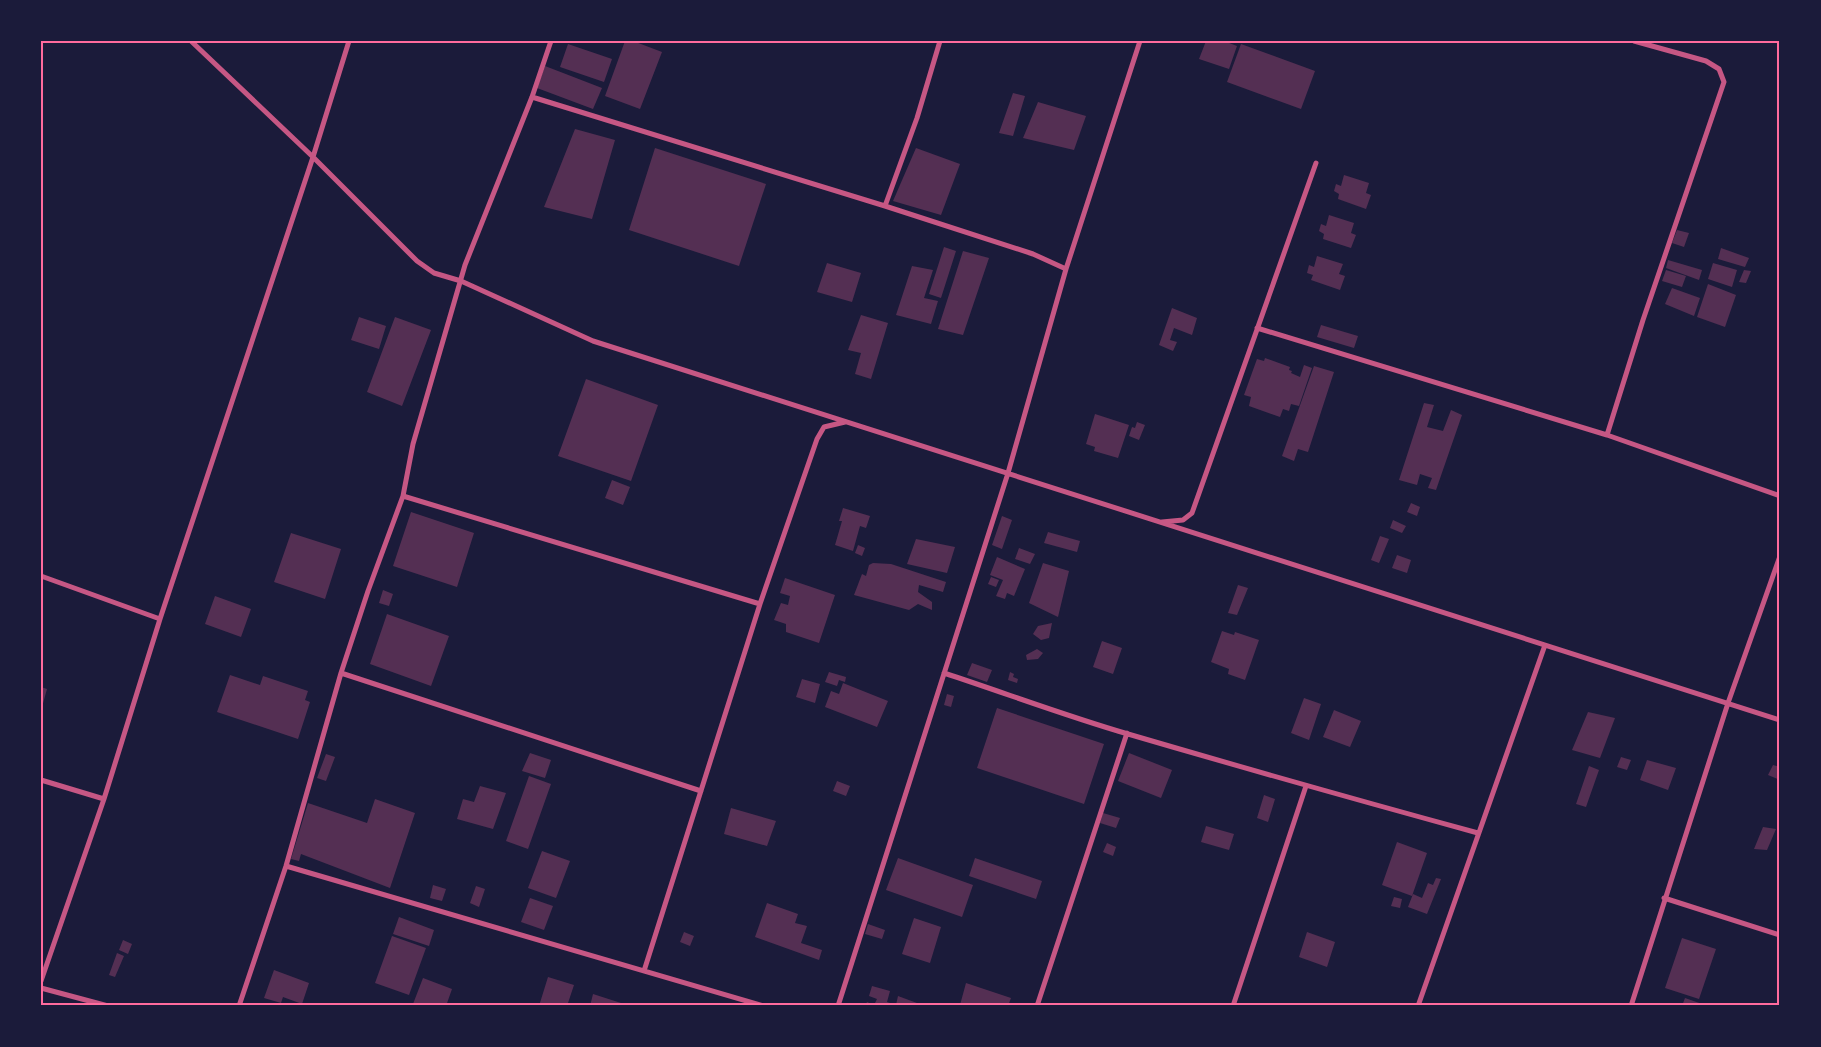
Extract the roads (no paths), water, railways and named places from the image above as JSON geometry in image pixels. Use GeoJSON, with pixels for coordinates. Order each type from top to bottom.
{"type":"FeatureCollection","features":[{"type":"Feature","properties":{"kind":"street"},"geometry":{"type":"LineString","coordinates":[[191,41],[313,157],[417,261],[434,273],[461,281],[593,341],[1780,720]]}},
{"type":"Feature","properties":{"kind":"street"},"geometry":{"type":"LineString","coordinates":[[41,981],[104,800],[160,619],[313,157],[349,41]]}},
{"type":"Feature","properties":{"kind":"street"},"geometry":{"type":"LineString","coordinates":[[239,1006],[286,866],[368,591],[403,496],[413,444],[465,265],[532,97],[551,41]]}},
{"type":"Feature","properties":{"kind":"street"},"geometry":{"type":"LineString","coordinates":[[885,206],[917,118],[940,41]]}},
{"type":"Feature","properties":{"kind":"street"},"geometry":{"type":"LineString","coordinates":[[838,1006],[1008,473],[1066,268],[1140,41]]}},
{"type":"Feature","properties":{"kind":"street"},"geometry":{"type":"LineString","coordinates":[[1607,435],[1643,320],[1724,82],[1719,69],[1706,61],[1634,41]]}},
{"type":"Feature","properties":{"kind":"street"},"geometry":{"type":"LineString","coordinates":[[532,97],[885,206],[1033,254],[1066,268]]}},
{"type":"Feature","properties":{"kind":"street"},"geometry":{"type":"LineString","coordinates":[[1159,522],[1183,520],[1192,513],[1316,163]]}},
{"type":"Feature","properties":{"kind":"street"},"geometry":{"type":"LineString","coordinates":[[1258,328],[1607,435],[1780,496]]}},
{"type":"Feature","properties":{"kind":"street"},"geometry":{"type":"LineString","coordinates":[[644,971],[760,604],[817,439],[824,427],[845,422]]}},
{"type":"Feature","properties":{"kind":"street"},"geometry":{"type":"LineString","coordinates":[[403,496],[760,604]]}},
{"type":"Feature","properties":{"kind":"street"},"geometry":{"type":"LineString","coordinates":[[1631,1006],[1728,703],[1780,556]]}},
{"type":"Feature","properties":{"kind":"street"},"geometry":{"type":"LineString","coordinates":[[41,576],[160,619]]}},
{"type":"Feature","properties":{"kind":"street"},"geometry":{"type":"LineString","coordinates":[[1418,1006],[1545,645]]}},
{"type":"Feature","properties":{"kind":"street"},"geometry":{"type":"LineString","coordinates":[[342,673],[701,791]]}},
{"type":"Feature","properties":{"kind":"street"},"geometry":{"type":"LineString","coordinates":[[944,673],[1126,733],[1306,786],[1478,833]]}},
{"type":"Feature","properties":{"kind":"street"},"geometry":{"type":"LineString","coordinates":[[1037,1006],[1126,733]]}},
{"type":"Feature","properties":{"kind":"street"},"geometry":{"type":"LineString","coordinates":[[41,780],[104,800]]}},
{"type":"Feature","properties":{"kind":"street"},"geometry":{"type":"LineString","coordinates":[[1233,1006],[1306,786]]}},
{"type":"Feature","properties":{"kind":"street"},"geometry":{"type":"LineString","coordinates":[[286,866],[764,1006]]}},
{"type":"Feature","properties":{"kind":"street"},"geometry":{"type":"LineString","coordinates":[[1664,898],[1780,935]]}},
{"type":"Feature","properties":{"kind":"street"},"geometry":{"type":"LineString","coordinates":[[41,988],[108,1006]]}}]}
